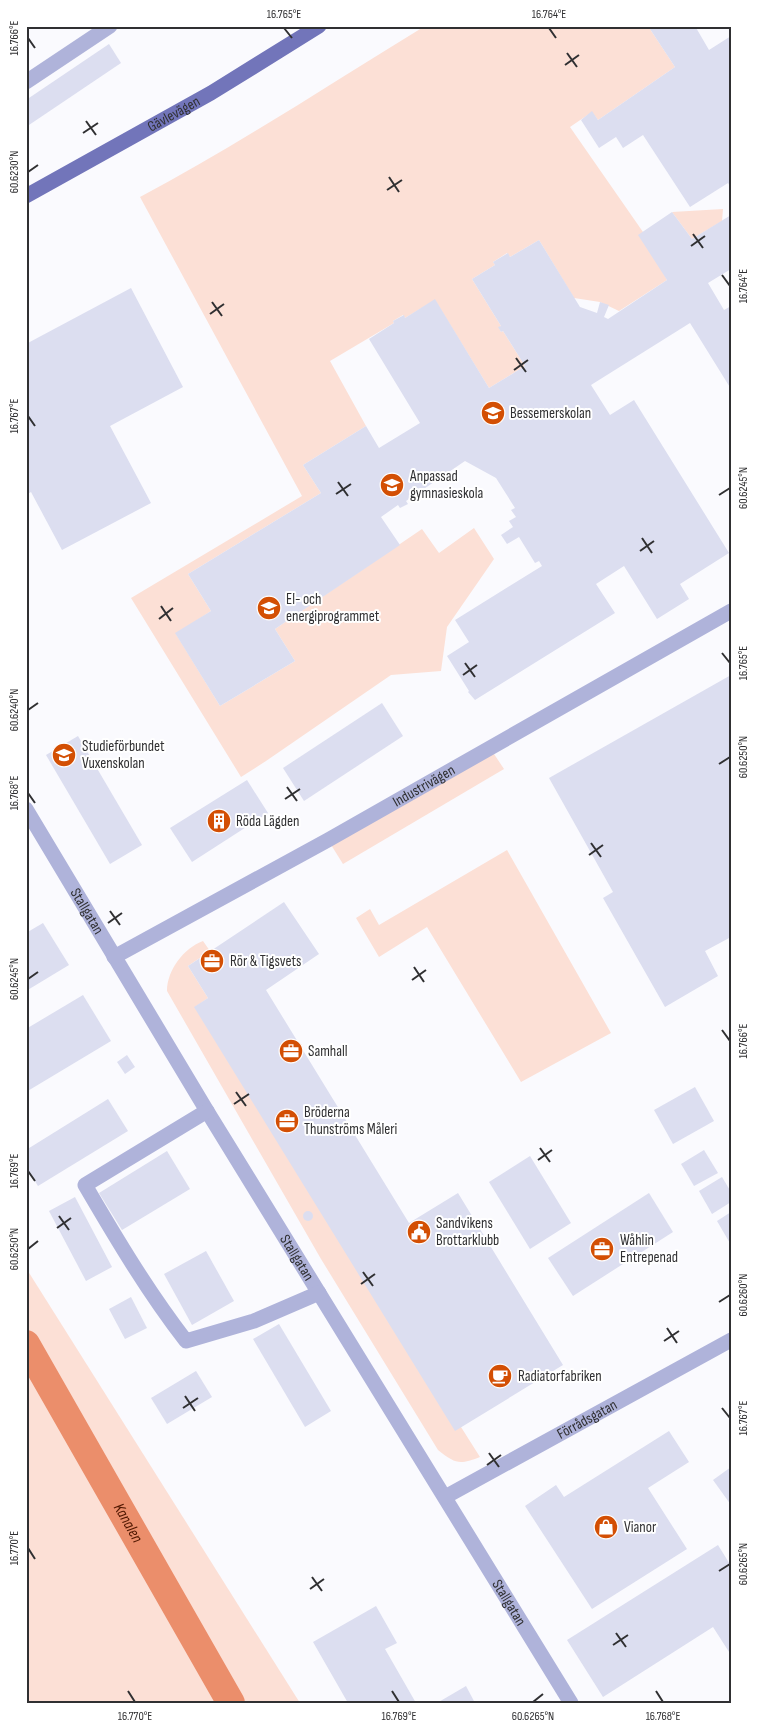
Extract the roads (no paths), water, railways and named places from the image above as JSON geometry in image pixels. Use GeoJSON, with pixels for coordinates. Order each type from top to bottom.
{"type":"FeatureCollection","features":[{"type":"Feature","properties":{"kind":"main road","name":"Gävlevägen"},"geometry":{"type":"LineString","coordinates":[[26,196],[211,93],[319,26]]}},
{"type":"Feature","properties":{"kind":"street"},"geometry":{"type":"LineString","coordinates":[[26,82],[110,26]]}},
{"type":"Feature","properties":{"kind":"street","name":"Industrivägen"},"geometry":{"type":"LineString","coordinates":[[114,957],[328,840],[731,611]]}},
{"type":"Feature","properties":{"kind":"street","name":"Stallgatan"},"geometry":{"type":"LineString","coordinates":[[26,810],[207,1111],[570,1703]]}},
{"type":"Feature","properties":{"kind":"street"},"geometry":{"type":"LineString","coordinates":[[207,1111],[85,1185],[158,1306],[186,1341],[254,1321],[319,1293]]}},
{"type":"Feature","properties":{"kind":"street","name":"Förrådsgatan"},"geometry":{"type":"LineString","coordinates":[[445,1497],[731,1340]]}},
{"type":"Feature","properties":{"kind":"waterway","name":"Kanalen"},"geometry":{"type":"LineString","coordinates":[[26,1344],[231,1703]]}},
{"type":"Feature","properties":{"kind":"place","name":"Bessemerskolan"},"geometry":{"type":"Point","coordinates":[493,413]}},
{"type":"Feature","properties":{"kind":"place","name":"Anpassad gymnasieskola"},"geometry":{"type":"Point","coordinates":[392,485]}},
{"type":"Feature","properties":{"kind":"place","name":"El- och energiprogrammet"},"geometry":{"type":"Point","coordinates":[269,608]}},
{"type":"Feature","properties":{"kind":"place","name":"Studieförbundet Vuxenskolan"},"geometry":{"type":"Point","coordinates":[64,755]}},
{"type":"Feature","properties":{"kind":"place","name":"Röda Lägden"},"geometry":{"type":"Point","coordinates":[219,821]}},
{"type":"Feature","properties":{"kind":"place","name":"Rör & Tigsvets"},"geometry":{"type":"Point","coordinates":[212,961]}},
{"type":"Feature","properties":{"kind":"place","name":"Samhall"},"geometry":{"type":"Point","coordinates":[291,1051]}},
{"type":"Feature","properties":{"kind":"place","name":"Bröderna Thunströms Måleri"},"geometry":{"type":"Point","coordinates":[287,1121]}},
{"type":"Feature","properties":{"kind":"place","name":"Sandvikens Brottarklubb"},"geometry":{"type":"Point","coordinates":[419,1232]}},
{"type":"Feature","properties":{"kind":"place","name":"Wåhlin Entrepenad"},"geometry":{"type":"Point","coordinates":[602,1249]}},
{"type":"Feature","properties":{"kind":"place","name":"Radiatorfabriken"},"geometry":{"type":"Point","coordinates":[500,1376]}},
{"type":"Feature","properties":{"kind":"place","name":"Vianor"},"geometry":{"type":"Point","coordinates":[606,1527]}}]}
